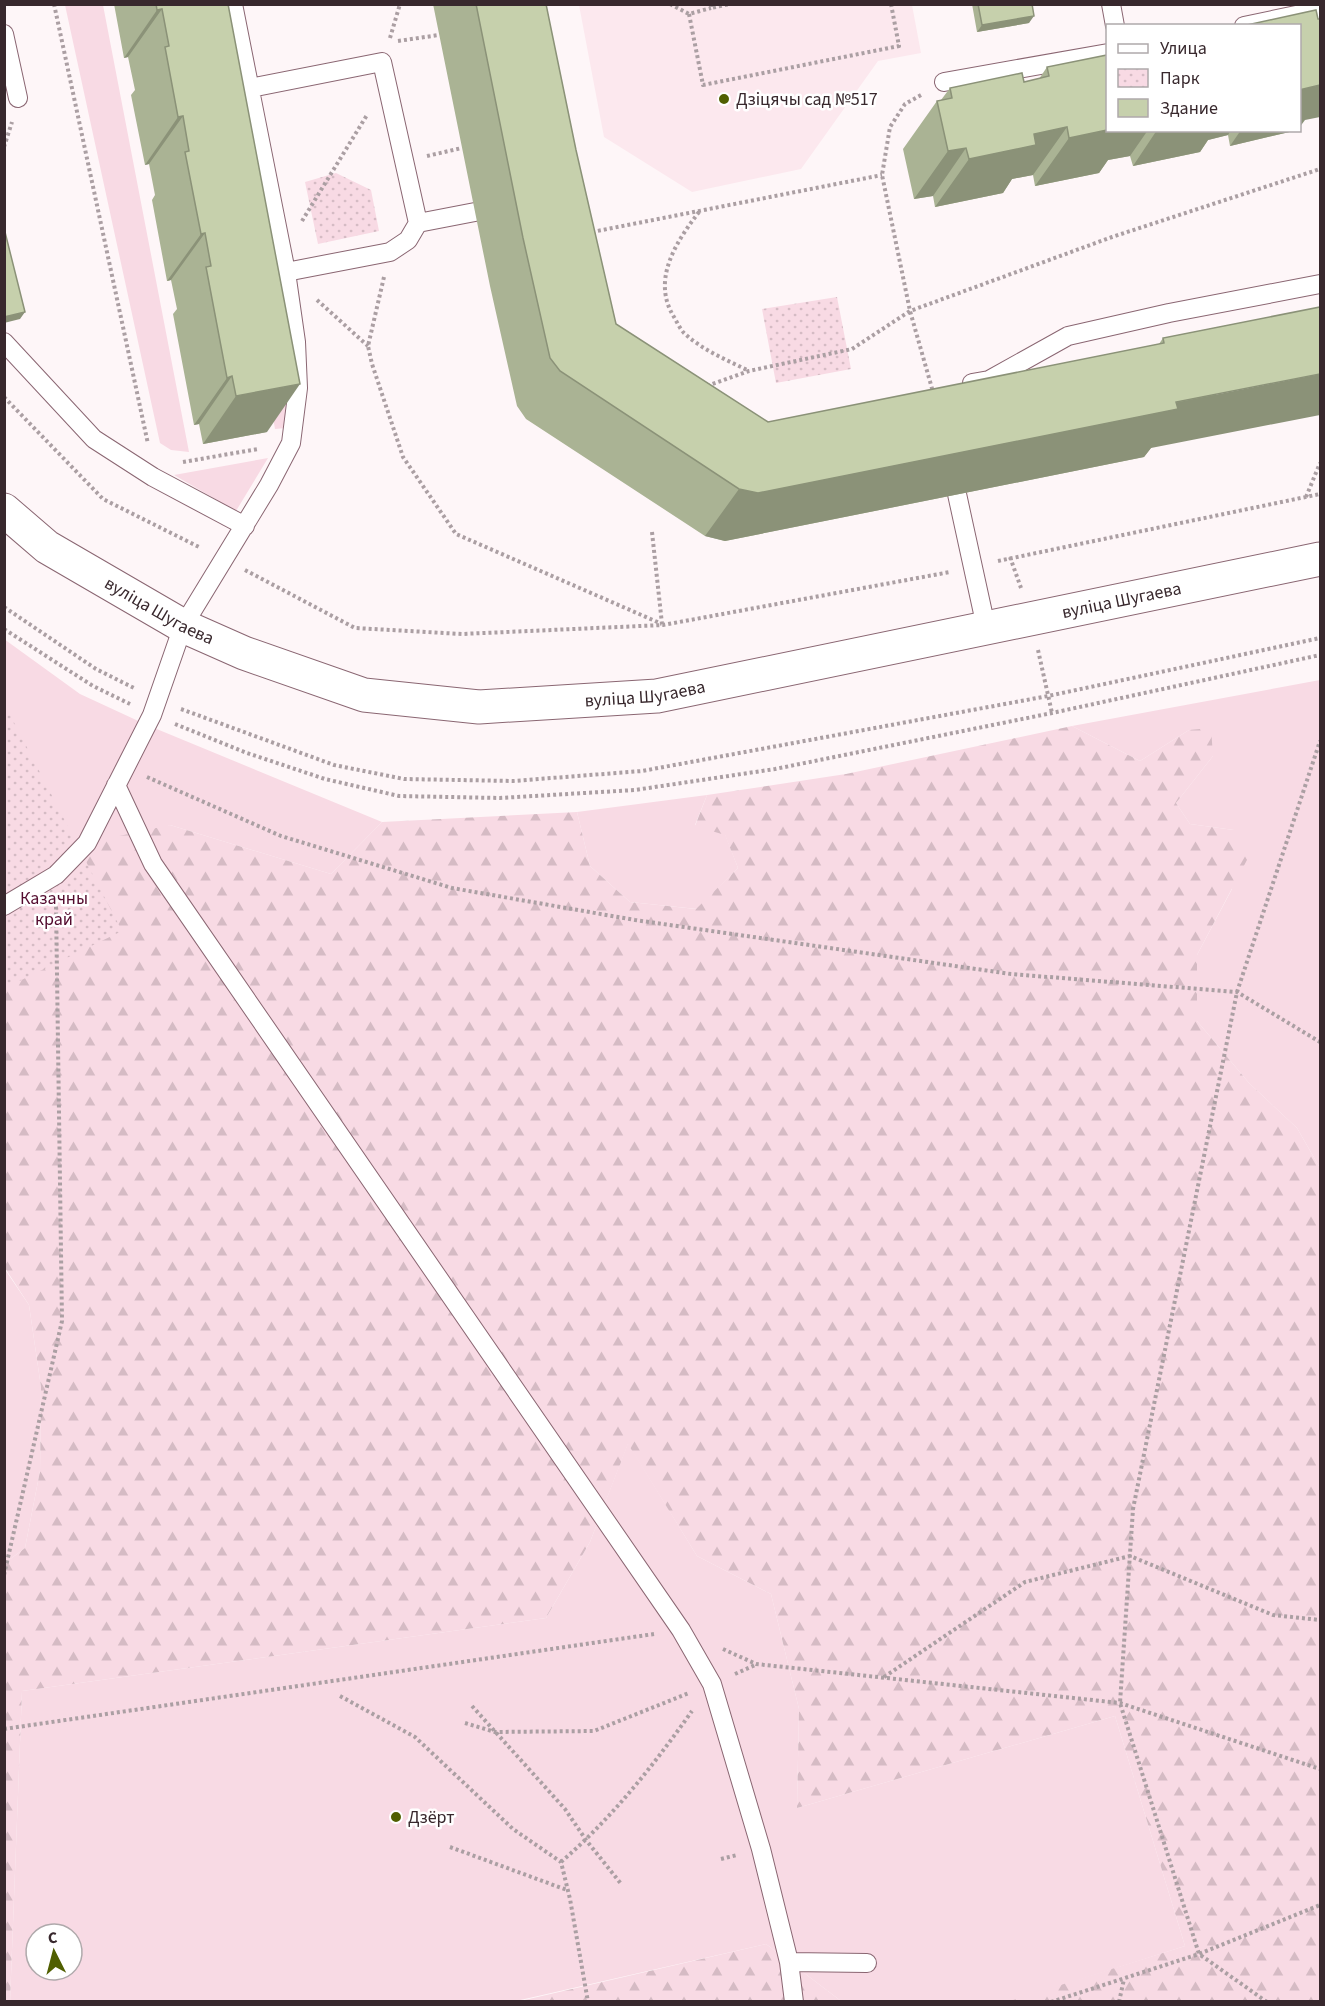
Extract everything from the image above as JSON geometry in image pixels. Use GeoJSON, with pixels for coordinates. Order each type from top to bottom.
{"type":"FeatureCollection","features":[{"type":"Feature","properties":{"kind":"street","name":"вуліца Шугаева"},"geometry":{"type":"LineString","coordinates":[[4,510],[47,547],[183,626],[244,653],[364,695],[479,707],[657,696],[1320,559]]}},
{"type":"Feature","properties":{"kind":"lane"},"geometry":{"type":"LineString","coordinates":[[4,906],[56,875],[87,843],[152,715],[183,626],[245,526],[291,442],[298,388],[296,342],[284,264],[233,4]]}},
{"type":"Feature","properties":{"kind":"lane"},"geometry":{"type":"LineString","coordinates":[[1111,4],[1115,24]]}},
{"type":"Feature","properties":{"kind":"lane"},"geometry":{"type":"LineString","coordinates":[[1254,24],[1320,10]]}},
{"type":"Feature","properties":{"kind":"lane"},"geometry":{"type":"LineString","coordinates":[[4,34],[18,98]]}},
{"type":"Feature","properties":{"kind":"lane"},"geometry":{"type":"LineString","coordinates":[[944,82],[1106,53]]}},
{"type":"Feature","properties":{"kind":"lane"},"geometry":{"type":"LineString","coordinates":[[250,88],[382,62],[418,223],[408,240],[390,252],[284,264]]}},
{"type":"Feature","properties":{"kind":"lane"},"geometry":{"type":"LineString","coordinates":[[418,223],[475,212]]}},
{"type":"Feature","properties":{"kind":"lane"},"geometry":{"type":"LineString","coordinates":[[933,392],[989,380],[1068,336],[1169,313],[1320,284]]}},
{"type":"Feature","properties":{"kind":"lane"},"geometry":{"type":"LineString","coordinates":[[4,342],[94,439],[153,477],[245,526]]}},
{"type":"Feature","properties":{"kind":"lane"},"geometry":{"type":"LineString","coordinates":[[957,494],[986,627]]}},
{"type":"Feature","properties":{"kind":"lane"},"geometry":{"type":"LineString","coordinates":[[116,785],[153,864],[681,1630],[712,1684],[761,1849],[789,1962],[794,2001]]}},
{"type":"Feature","properties":{"kind":"lane"},"geometry":{"type":"LineString","coordinates":[[789,1962],[867,1963]]}},
{"type":"Feature","properties":{"kind":"path"},"geometry":{"type":"LineString","coordinates":[[54,4],[149,451]]}},
{"type":"Feature","properties":{"kind":"path"},"geometry":{"type":"LineString","coordinates":[[400,4],[388,42],[439,35]]}},
{"type":"Feature","properties":{"kind":"path"},"geometry":{"type":"LineString","coordinates":[[670,4],[689,14],[711,6],[730,4]]}},
{"type":"Feature","properties":{"kind":"path"},"geometry":{"type":"LineString","coordinates":[[689,14],[703,85],[899,46],[891,4]]}},
{"type":"Feature","properties":{"kind":"path"},"geometry":{"type":"LineString","coordinates":[[368,346],[284,264],[386,82]]}},
{"type":"Feature","properties":{"kind":"path"},"geometry":{"type":"LineString","coordinates":[[933,392],[910,311],[882,175],[891,127],[905,104],[944,82]]}},
{"type":"Feature","properties":{"kind":"path"},"geometry":{"type":"LineString","coordinates":[[404,160],[462,148]]}},
{"type":"Feature","properties":{"kind":"path"},"geometry":{"type":"LineString","coordinates":[[702,388],[749,371],[852,349],[910,311],[1112,237],[1320,169]]}},
{"type":"Feature","properties":{"kind":"path"},"geometry":{"type":"LineString","coordinates":[[584,233],[882,175]]}},
{"type":"Feature","properties":{"kind":"path"},"geometry":{"type":"LineString","coordinates":[[700,211],[681,235],[670,257],[665,281],[667,305],[683,332],[708,351],[749,371]]}},
{"type":"Feature","properties":{"kind":"path"},"geometry":{"type":"LineString","coordinates":[[390,252],[368,346],[372,364],[403,457],[456,534],[663,625]]}},
{"type":"Feature","properties":{"kind":"path"},"geometry":{"type":"LineString","coordinates":[[4,397],[103,499],[355,628],[462,634],[663,625],[973,567],[1320,495]]}},
{"type":"Feature","properties":{"kind":"path"},"geometry":{"type":"LineString","coordinates":[[177,461],[188,462],[291,442]]}},
{"type":"Feature","properties":{"kind":"path"},"geometry":{"type":"LineString","coordinates":[[1306,497],[1320,463]]}},
{"type":"Feature","properties":{"kind":"path"},"geometry":{"type":"LineString","coordinates":[[652,532],[663,625]]}},
{"type":"Feature","properties":{"kind":"path"},"geometry":{"type":"LineString","coordinates":[[4,629],[93,686],[152,715],[247,753],[325,779],[399,796],[500,798],[635,790],[775,769],[1052,713],[1320,655]]}},
{"type":"Feature","properties":{"kind":"path"},"geometry":{"type":"LineString","coordinates":[[1267,2001],[1199,1954],[1120,1703],[1133,1509],[1237,992],[1320,741]]}},
{"type":"Feature","properties":{"kind":"path"},"geometry":{"type":"LineString","coordinates":[[126,767],[281,836],[452,888],[635,920],[1011,974],[1237,992],[1320,1042]]}},
{"type":"Feature","properties":{"kind":"path"},"geometry":{"type":"LineString","coordinates":[[4,1575],[62,1322],[56,875]]}},
{"type":"Feature","properties":{"kind":"path"},"geometry":{"type":"LineString","coordinates":[[883,1678],[1025,1582],[1130,1556],[1273,1615],[1320,1620]]}},
{"type":"Feature","properties":{"kind":"path"},"geometry":{"type":"LineString","coordinates":[[4,1729],[681,1630],[756,1664],[1120,1703],[1320,1769]]}},
{"type":"Feature","properties":{"kind":"path"},"geometry":{"type":"LineString","coordinates":[[465,1724],[495,1732],[594,1731],[756,1664]]}},
{"type":"Feature","properties":{"kind":"path"},"geometry":{"type":"LineString","coordinates":[[561,1862],[586,1840],[652,1767],[712,1684]]}},
{"type":"Feature","properties":{"kind":"path"},"geometry":{"type":"LineString","coordinates":[[340,1696],[415,1737],[513,1829],[561,1862],[588,2001]]}},
{"type":"Feature","properties":{"kind":"path"},"geometry":{"type":"LineString","coordinates":[[472,1706],[565,1809],[586,1840],[622,1885]]}},
{"type":"Feature","properties":{"kind":"path"},"geometry":{"type":"LineString","coordinates":[[450,1848],[567,1890]]}},
{"type":"Feature","properties":{"kind":"path"},"geometry":{"type":"LineString","coordinates":[[1051,2001],[1199,1954],[1320,1905]]}},
{"type":"Feature","properties":{"kind":"path"},"geometry":{"type":"LineString","coordinates":[[1119,2001],[1125,1978]]}},
{"type":"Feature","properties":{"kind":"shaded area","name":"Дзіцячы сад №517"},"geometry":{"type":"Polygon","coordinates":[[[579,5],[912,5],[921,53],[878,61],[801,169],[692,192],[604,137],[579,5]]]}},
{"type":"Feature","properties":{"kind":"green space"},"geometry":{"type":"Polygon","coordinates":[[[65,5],[103,5],[189,452],[171,450],[160,443],[65,5]]]}},
{"type":"Feature","properties":{"kind":"green space"},"geometry":{"type":"Polygon","coordinates":[[[336,173],[371,190],[379,231],[318,244],[305,182],[336,173]]]}},
{"type":"Feature","properties":{"kind":"green space"},"geometry":{"type":"Polygon","coordinates":[[[837,297],[851,369],[776,383],[762,309],[837,297]]]}},
{"type":"Feature","properties":{"kind":"green space"},"geometry":{"type":"Polygon","coordinates":[[[264,364],[287,392],[286,428],[275,429],[264,364]]]}},
{"type":"Feature","properties":{"kind":"green space"},"geometry":{"type":"Polygon","coordinates":[[[268,458],[236,511],[174,475],[268,458]]]}},
{"type":"Feature","properties":{"kind":"green space"},"geometry":{"type":"Polygon","coordinates":[[[4,639],[80,694],[147,725],[382,822],[331,874],[170,825],[5,898],[4,639]]]}},
{"type":"Feature","properties":{"kind":"green space"},"geometry":{"type":"Polygon","coordinates":[[[1320,680],[1320,1168],[1297,1128],[1249,1083],[1197,1021],[1197,955],[1232,889],[1234,830],[1190,824],[1176,803],[1213,756],[1189,730],[1140,761],[1072,726],[1320,680]]]}},
{"type":"Feature","properties":{"kind":"green space","name":"Казачны край"},"geometry":{"type":"Polygon","coordinates":[[[5,705],[122,931],[5,988],[5,705]]]}},
{"type":"Feature","properties":{"kind":"green space"},"geometry":{"type":"Polygon","coordinates":[[[1072,726],[1140,761],[1189,730],[1211,728],[1213,756],[1176,803],[1190,824],[1234,830],[1248,858],[1197,955],[1197,1021],[1249,1083],[1297,1128],[1320,1168],[1320,2001],[1010,2001],[1185,1946],[1115,1716],[797,1808],[799,1709],[771,1594],[697,1556],[628,1444],[590,1542],[546,1618],[22,1691],[10,2001],[5,2001],[5,1563],[25,1548],[40,1471],[41,1387],[29,1305],[5,1268],[4,898],[87,843],[170,825],[331,874],[382,822],[577,812],[590,866],[630,902],[696,909],[738,868],[725,835],[695,826],[707,795],[846,774],[1072,726]]]}},
{"type":"Feature","properties":{"kind":"green space"},"geometry":{"type":"Polygon","coordinates":[[[707,795],[695,825],[725,834],[738,868],[697,909],[630,902],[590,866],[577,812],[707,795]]]}},
{"type":"Feature","properties":{"kind":"green space"},"geometry":{"type":"Polygon","coordinates":[[[4,1268],[29,1305],[41,1387],[40,1471],[25,1548],[5,1563],[4,1268]]]}},
{"type":"Feature","properties":{"kind":"green space"},"geometry":{"type":"Polygon","coordinates":[[[628,1443],[697,1556],[771,1594],[799,1709],[797,1808],[1115,1716],[1185,1946],[1010,2002],[841,2001],[766,1944],[516,2001],[10,2002],[22,1691],[546,1618],[590,1542],[628,1443]]]}},
{"type":"Feature","properties":{"kind":"green space"},"geometry":{"type":"Polygon","coordinates":[[[766,1944],[841,2001],[516,2002],[766,1944]]]}},
{"type":"Feature","properties":{"kind":"building"},"geometry":{"type":"Polygon","coordinates":[[[156,4],[228,4],[300,384],[236,396],[232,376],[227,378],[206,267],[211,266],[205,233],[201,234],[185,152],[189,151],[183,116],[178,117],[165,47],[169,46],[162,9],[157,10],[156,4]]]}},
{"type":"Feature","properties":{"kind":"building"},"geometry":{"type":"Polygon","coordinates":[[[476,4],[546,4],[576,150],[616,324],[768,422],[1164,343],[1163,338],[1320,307],[1320,374],[1176,402],[1178,409],[758,493],[739,489],[560,371],[550,358],[523,238],[476,4]]]}},
{"type":"Feature","properties":{"kind":"building"},"geometry":{"type":"Polygon","coordinates":[[[978,4],[1032,4],[1034,16],[982,25],[978,4]]]}},
{"type":"Feature","properties":{"kind":"building"},"geometry":{"type":"Polygon","coordinates":[[[1316,10],[1318,19],[1320,19],[1320,85],[1301,90],[1301,24],[1252,24],[1316,10]]]}},
{"type":"Feature","properties":{"kind":"building"},"geometry":{"type":"Polygon","coordinates":[[[1106,55],[1106,130],[1069,138],[1067,127],[1034,134],[1036,145],[969,159],[966,148],[948,151],[937,101],[952,98],[950,88],[1022,73],[1024,82],[1049,76],[1047,67],[1106,55]]]}},
{"type":"Feature","properties":{"kind":"building"},"geometry":{"type":"Polygon","coordinates":[[[4,228],[25,312],[4,317],[4,228]]]}},
{"type":"Feature","properties":{"kind":"place","name":"Дзіцячы сад №517"},"geometry":{"type":"Point","coordinates":[724,99]}},
{"type":"Feature","properties":{"kind":"place","name":"Дзёрт"},"geometry":{"type":"Point","coordinates":[396,1817]}}]}
